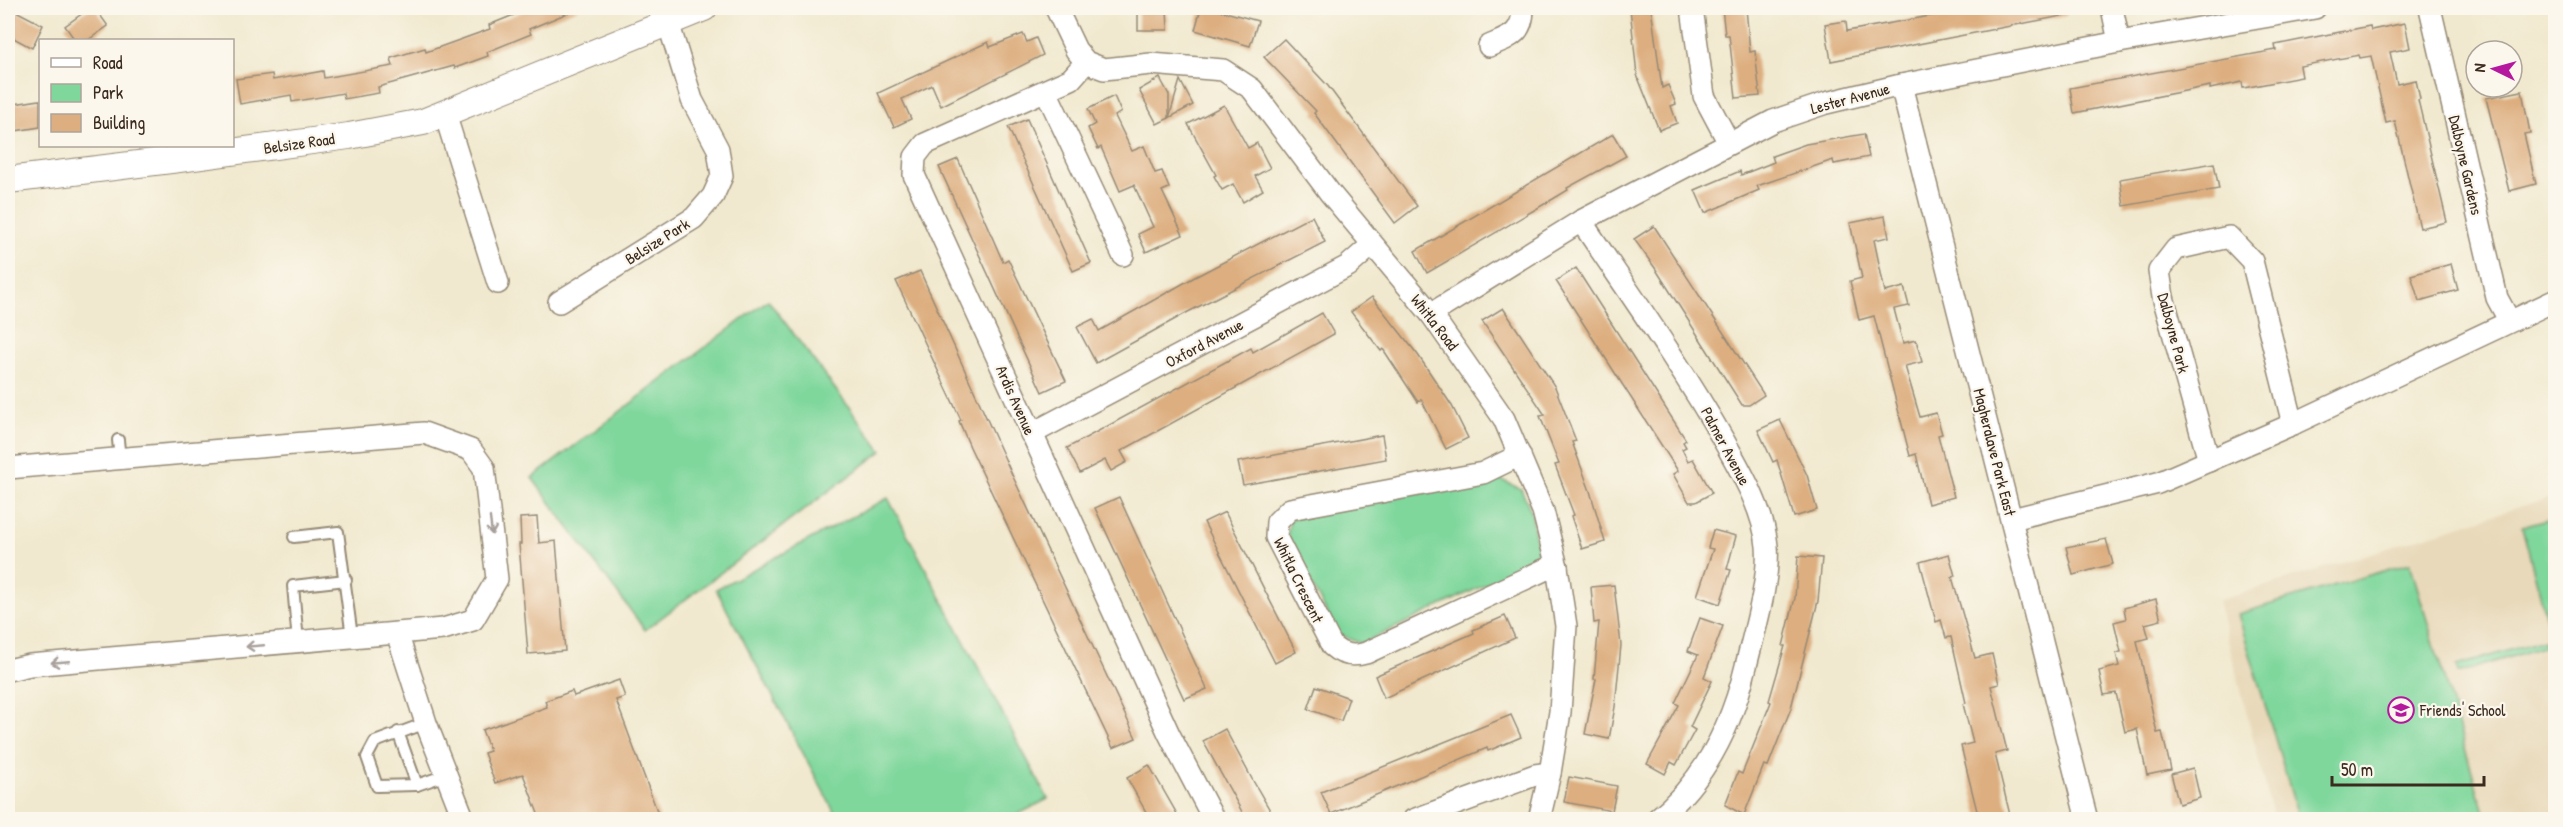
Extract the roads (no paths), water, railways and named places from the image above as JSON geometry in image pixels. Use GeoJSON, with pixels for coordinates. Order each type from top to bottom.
{"type":"FeatureCollection","features":[{"type":"Feature","properties":{"kind":"street","name":"Belsize Road"},"geometry":{"type":"LineString","coordinates":[[8,180],[390,130],[445,114],[704,8]]}},
{"type":"Feature","properties":{"kind":"street"},"geometry":{"type":"LineString","coordinates":[[1056,8],[1076,50],[1086,62]]}},
{"type":"Feature","properties":{"kind":"street"},"geometry":{"type":"LineString","coordinates":[[1489,46],[1511,36],[1521,26],[1523,8]]}},
{"type":"Feature","properties":{"kind":"street"},"geometry":{"type":"LineString","coordinates":[[1692,8],[1704,96],[1729,143]]}},
{"type":"Feature","properties":{"kind":"street"},"geometry":{"type":"LineString","coordinates":[[2112,8],[2119,42]]}},
{"type":"Feature","properties":{"kind":"street","name":"Lester Avenue"},"geometry":{"type":"LineString","coordinates":[[1431,314],[1581,221],[1773,121],[1815,107],[1901,85],[2119,42],[2315,8]]}},
{"type":"Feature","properties":{"kind":"street","name":"Dalboyne Gardens"},"geometry":{"type":"LineString","coordinates":[[2430,8],[2497,298],[2509,320]]}},
{"type":"Feature","properties":{"kind":"street","name":"Belsize Park"},"geometry":{"type":"LineString","coordinates":[[559,302],[694,218],[713,196],[722,176],[718,149],[692,100],[668,22]]}},
{"type":"Feature","properties":{"kind":"street","name":"Ardis Avenue"},"geometry":{"type":"LineString","coordinates":[[1086,62],[1071,79],[925,144],[915,157],[914,175],[1169,734],[1214,819]]}},
{"type":"Feature","properties":{"kind":"street","name":"Whitla Road"},"geometry":{"type":"LineString","coordinates":[[1086,62],[1104,69],[1151,64],[1223,70],[1252,89],[1372,245],[1431,314],[1504,419],[1543,510],[1557,567],[1566,626],[1560,712],[1550,774],[1539,819]]}},
{"type":"Feature","properties":{"kind":"street","name":"Magheralave Park East"},"geometry":{"type":"LineString","coordinates":[[1901,85],[2087,819]]}},
{"type":"Feature","properties":{"kind":"street"},"geometry":{"type":"LineString","coordinates":[[1046,91],[1123,255]]}},
{"type":"Feature","properties":{"kind":"street"},"geometry":{"type":"LineString","coordinates":[[445,114],[498,283]]}},
{"type":"Feature","properties":{"kind":"street","name":"Palmer Avenue"},"geometry":{"type":"LineString","coordinates":[[1581,221],[1699,397],[1745,478],[1767,545],[1766,571],[1755,627],[1734,709],[1711,757],[1696,779],[1656,819]]}},
{"type":"Feature","properties":{"kind":"street","name":"Dalboyne Park"},"geometry":{"type":"LineString","coordinates":[[2209,461],[2163,297],[2159,271],[2176,249],[2229,237],[2252,261],[2293,424]]}},
{"type":"Feature","properties":{"kind":"street","name":"Oxford Avenue"},"geometry":{"type":"LineString","coordinates":[[1031,434],[1348,266],[1372,245]]}},
{"type":"Feature","properties":{"kind":"street"},"geometry":{"type":"LineString","coordinates":[[2012,519],[2158,483],[2293,424],[2509,320],[2556,300]]}},
{"type":"Feature","properties":{"kind":"street"},"geometry":{"type":"LineString","coordinates":[[8,468],[119,449],[424,434],[471,450],[484,468],[497,579],[473,620],[443,629],[30,665],[8,670]]}},
{"type":"Feature","properties":{"kind":"street","name":"Whitla Crescent"},"geometry":{"type":"LineString","coordinates":[[1520,455],[1483,473],[1290,509],[1277,522],[1276,537],[1332,646],[1337,651],[1351,656],[1366,653],[1544,570],[1557,567]]}},
{"type":"Feature","properties":{"kind":"street"},"geometry":{"type":"LineString","coordinates":[[398,633],[426,723],[464,819]]}},
{"type":"Feature","properties":{"kind":"street"},"geometry":{"type":"LineString","coordinates":[[1413,819],[1535,775],[1550,774]]}},
{"type":"Feature","properties":{"kind":"lane"},"geometry":{"type":"LineString","coordinates":[[294,537],[338,532],[352,637]]}},
{"type":"Feature","properties":{"kind":"lane"},"geometry":{"type":"LineString","coordinates":[[298,642],[292,586],[346,580]]}},
{"type":"Feature","properties":{"kind":"lane"},"geometry":{"type":"LineString","coordinates":[[426,723],[375,742],[367,758],[377,786],[417,785],[446,775]]}},
{"type":"Feature","properties":{"kind":"lane"},"geometry":{"type":"LineString","coordinates":[[398,732],[417,785]]}},
{"type":"Feature","properties":{"kind":"place","name":"Friends' School"},"geometry":{"type":"Point","coordinates":[2401,710]}}]}
